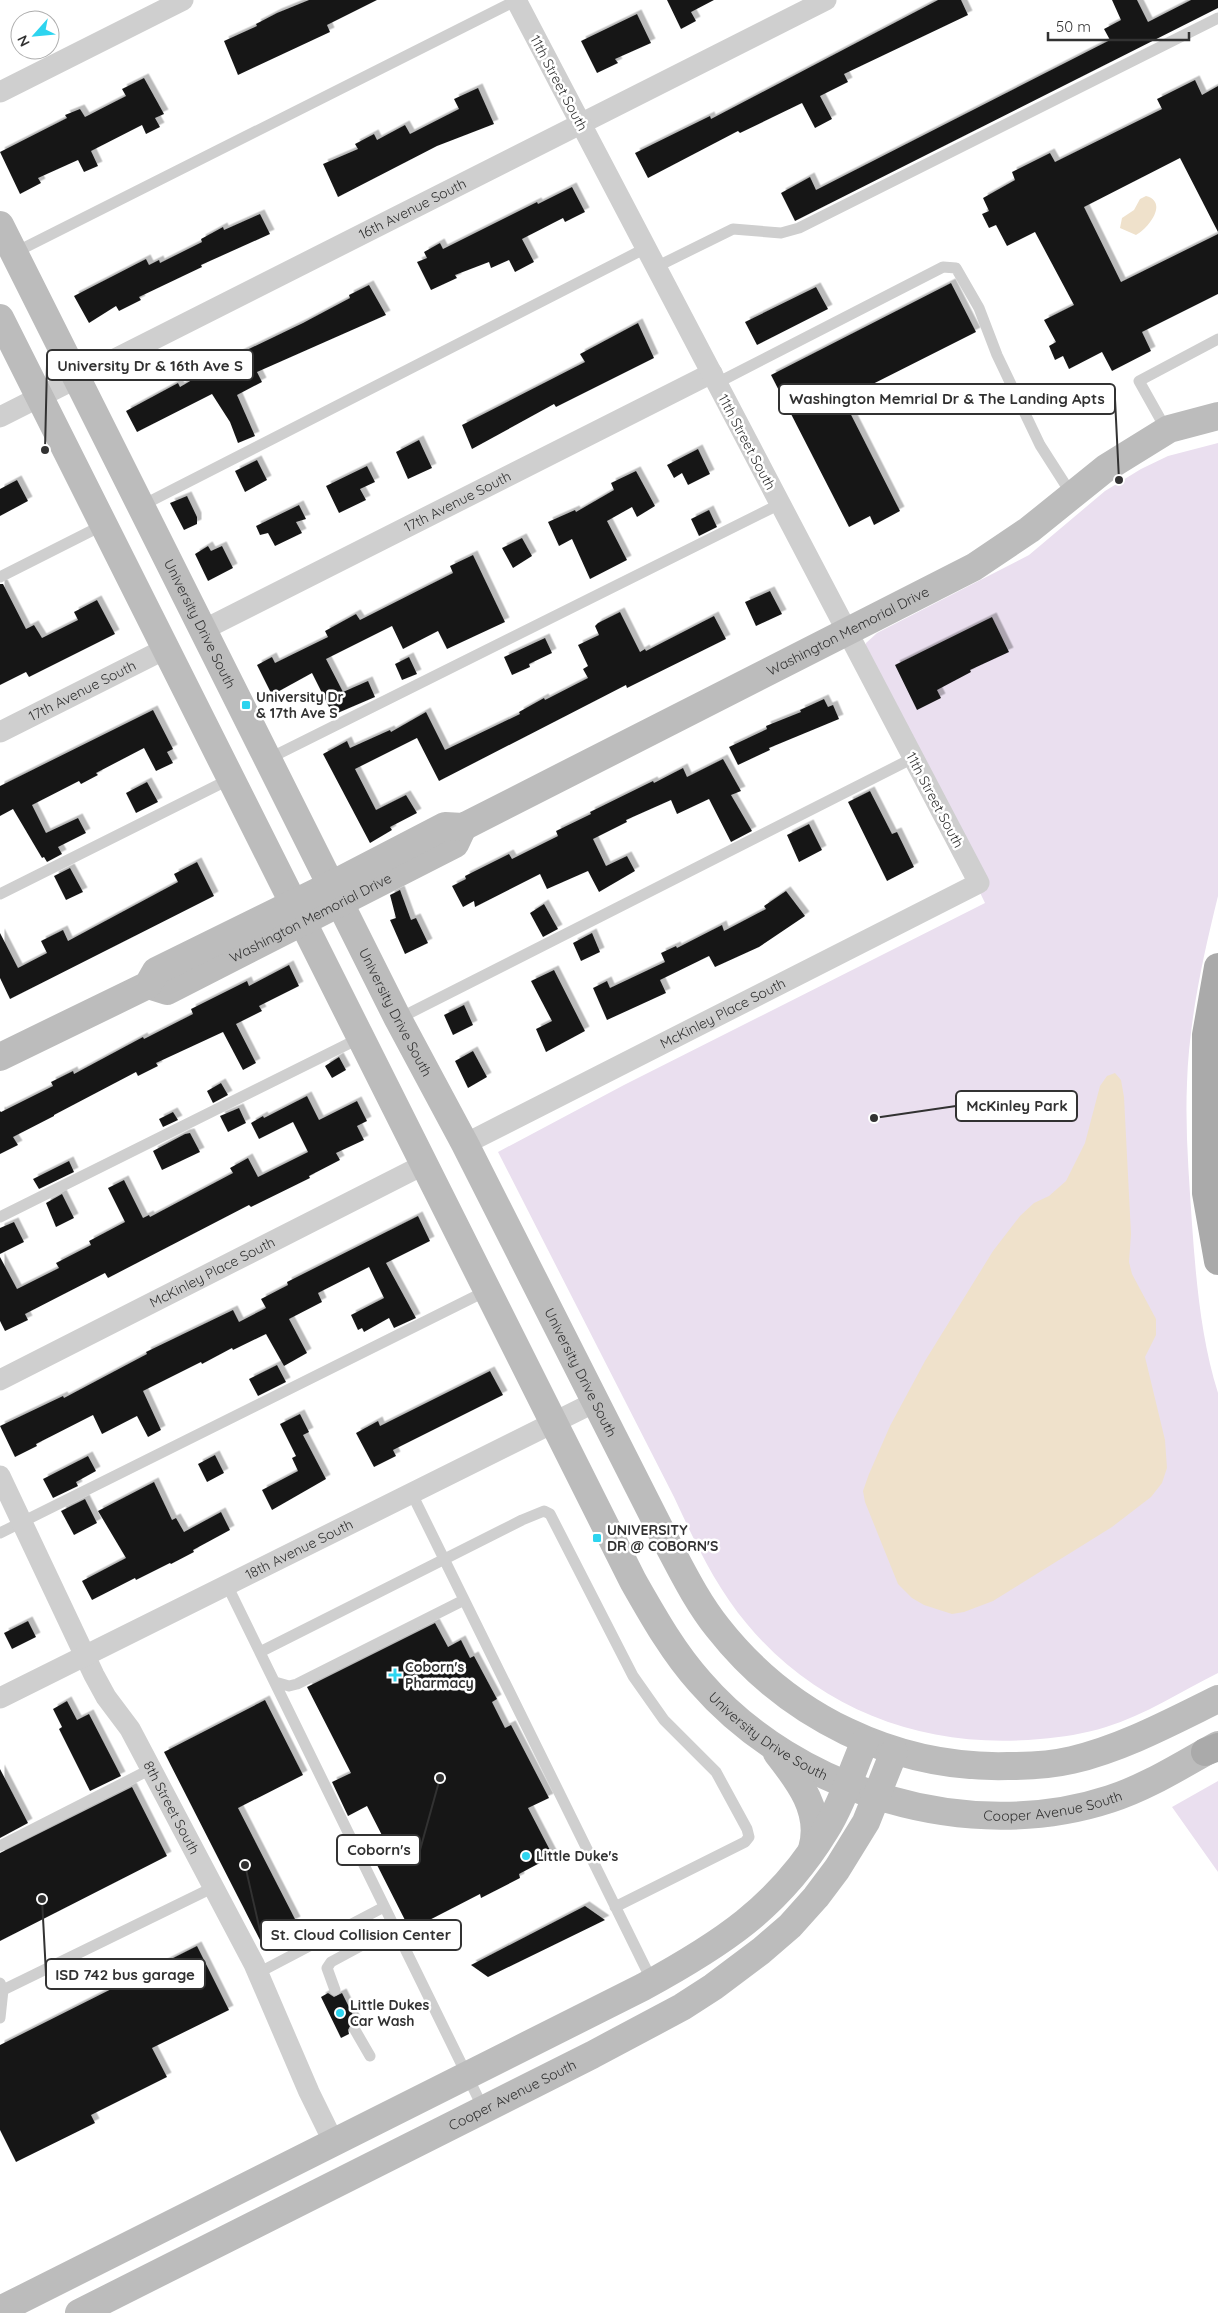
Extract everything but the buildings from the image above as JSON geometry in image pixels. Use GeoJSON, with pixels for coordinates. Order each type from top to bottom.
{"type":"FeatureCollection","features":[{"type":"Feature","properties":{"kind":"main road","name":"University Drive South"},"geometry":{"type":"LineString","coordinates":[[0,225],[398,1019],[465,1144],[692,1589],[718,1628],[763,1676],[824,1719],[865,1741]]}},
{"type":"Feature","properties":{"kind":"main road","name":"University Drive South"},"geometry":{"type":"LineString","coordinates":[[0,318],[633,1581],[682,1660],[720,1703],[765,1739],[798,1762],[846,1785]]}},
{"type":"Feature","properties":{"kind":"main road","name":"Washington Memorial Drive"},"geometry":{"type":"LineString","coordinates":[[0,1057],[148,985],[156,971],[297,913],[336,894],[445,826],[463,827],[974,567],[1029,530],[1106,468],[1167,431],[1218,416]]}},
{"type":"Feature","properties":{"kind":"main road"},"geometry":{"type":"LineString","coordinates":[[1218,967],[1206,1035],[1206,1193],[1218,1261]]}},
{"type":"Feature","properties":{"kind":"main road"},"geometry":{"type":"LineString","coordinates":[[0,2310],[468,2076],[700,1956],[746,1923],[790,1880],[826,1830],[865,1741],[894,1752],[944,1762],[980,1766],[1022,1766],[1069,1761],[1116,1746],[1218,1699]]}},
{"type":"Feature","properties":{"kind":"main road"},"geometry":{"type":"LineString","coordinates":[[765,1739],[797,1780],[811,1807],[817,1828],[812,1850]]}},
{"type":"Feature","properties":{"kind":"main road","name":"Cooper Avenue South"},"geometry":{"type":"LineString","coordinates":[[846,1785],[920,1808],[992,1816],[1041,1813],[1110,1799],[1151,1781],[1214,1748]]}},
{"type":"Feature","properties":{"kind":"main road","name":"Cooper Avenue South"},"geometry":{"type":"LineString","coordinates":[[79,2313],[682,2007],[713,1987],[761,1952],[790,1926],[816,1898],[853,1845],[878,1796],[894,1752]]}},
{"type":"Feature","properties":{"kind":"street"},"geometry":{"type":"LineString","coordinates":[[0,92],[183,0]]}},
{"type":"Feature","properties":{"kind":"street","name":"11th Street South"},"geometry":{"type":"LineString","coordinates":[[516,0],[979,883]]}},
{"type":"Feature","properties":{"kind":"street","name":"16th Avenue South"},"geometry":{"type":"LineString","coordinates":[[0,417],[826,0]]}},
{"type":"Feature","properties":{"kind":"street","name":"17th Avenue South"},"geometry":{"type":"LineString","coordinates":[[203,630],[714,378]]}},
{"type":"Feature","properties":{"kind":"street","name":"17th Avenue South"},"geometry":{"type":"LineString","coordinates":[[0,732],[165,649]]}},
{"type":"Feature","properties":{"kind":"street","name":"McKinley Place South"},"geometry":{"type":"LineString","coordinates":[[465,1144],[979,883]]}},
{"type":"Feature","properties":{"kind":"street","name":"McKinley Place South"},"geometry":{"type":"LineString","coordinates":[[0,1380],[423,1165]]}},
{"type":"Feature","properties":{"kind":"street","name":"18th Avenue South"},"geometry":{"type":"LineString","coordinates":[[0,1698],[597,1402]]}},
{"type":"Feature","properties":{"kind":"street","name":"8th Street South"},"geometry":{"type":"LineString","coordinates":[[0,1476],[106,1696],[130,1729],[258,1973],[303,2078],[334,2143]]}},
{"type":"Feature","properties":{"kind":"lane"},"geometry":{"type":"LineString","coordinates":[[14,253],[516,0]]}},
{"type":"Feature","properties":{"kind":"lane"},"geometry":{"type":"LineString","coordinates":[[656,267],[733,230],[781,232],[799,228],[1218,18]]}},
{"type":"Feature","properties":{"kind":"lane"},"geometry":{"type":"LineString","coordinates":[[141,506],[646,248]]}},
{"type":"Feature","properties":{"kind":"lane"},"geometry":{"type":"LineString","coordinates":[[714,378],[943,267],[956,268],[964,280],[990,334],[997,355],[1040,445],[1072,495]]}},
{"type":"Feature","properties":{"kind":"lane"},"geometry":{"type":"LineString","coordinates":[[1167,431],[1139,381],[1218,339]]}},
{"type":"Feature","properties":{"kind":"lane"},"geometry":{"type":"LineString","coordinates":[[268,759],[780,504]]}},
{"type":"Feature","properties":{"kind":"lane"},"geometry":{"type":"LineString","coordinates":[[0,577],[104,525]]}},
{"type":"Feature","properties":{"kind":"lane"},"geometry":{"type":"LineString","coordinates":[[398,1019],[913,758]]}},
{"type":"Feature","properties":{"kind":"lane"},"geometry":{"type":"LineString","coordinates":[[0,894],[230,779]]}},
{"type":"Feature","properties":{"kind":"lane"},"geometry":{"type":"LineString","coordinates":[[0,1217],[360,1038]]}},
{"type":"Feature","properties":{"kind":"lane"},"geometry":{"type":"LineString","coordinates":[[0,1533],[486,1291]]}},
{"type":"Feature","properties":{"kind":"lane"},"geometry":{"type":"LineString","coordinates":[[412,1494],[652,1982]]}},
{"type":"Feature","properties":{"kind":"lane"},"geometry":{"type":"LineString","coordinates":[[260,1652],[537,1513],[544,1511],[550,1514],[633,1676],[664,1720],[716,1772],[741,1816],[749,1837],[745,1842],[615,1907]]}},
{"type":"Feature","properties":{"kind":"lane"},"geometry":{"type":"LineString","coordinates":[[227,1585],[483,2108]]}},
{"type":"Feature","properties":{"kind":"lane"},"geometry":{"type":"LineString","coordinates":[[275,1682],[289,1686],[297,1684],[464,1600]]}},
{"type":"Feature","properties":{"kind":"lane"},"geometry":{"type":"LineString","coordinates":[[0,1846],[151,1769]]}},
{"type":"Feature","properties":{"kind":"lane"},"geometry":{"type":"LineString","coordinates":[[0,2018],[2,1987],[214,1887]]}},
{"type":"Feature","properties":{"kind":"lane"},"geometry":{"type":"LineString","coordinates":[[258,1973],[384,1907]]}},
{"type":"Feature","properties":{"kind":"lane"},"geometry":{"type":"LineString","coordinates":[[334,1990],[327,1968],[331,1962],[394,1928]]}},
{"type":"Feature","properties":{"kind":"lane"},"geometry":{"type":"LineString","coordinates":[[355,2030],[370,2056]]}},
{"type":"Feature","properties":{"kind":"shaded area"},"geometry":{"type":"Polygon","coordinates":[[[1146,196],[1153,199],[1156,204],[1151,222],[1136,235],[1120,228],[1122,218],[1134,210],[1140,199],[1146,196]]]}},
{"type":"Feature","properties":{"kind":"shaded area"},"geometry":{"type":"Polygon","coordinates":[[[1218,443],[1218,896],[1202,965],[1194,1012],[1188,1059],[1187,1118],[1190,1189],[1198,1288],[1207,1352],[1218,1393],[1218,1673],[1135,1716],[1106,1727],[1081,1733],[1040,1739],[998,1741],[957,1738],[917,1731],[879,1719],[842,1702],[808,1681],[776,1655],[747,1624],[725,1594],[698,1547],[498,1152],[624,1085],[985,903],[865,653],[866,643],[877,633],[1029,555],[1105,491],[1141,469],[1168,456],[1218,443]]]}},
{"type":"Feature","properties":{"kind":"shaded area"},"geometry":{"type":"Polygon","coordinates":[[[1115,1073],[1121,1080],[1124,1097],[1131,1234],[1129,1262],[1132,1274],[1156,1319],[1156,1335],[1145,1357],[1165,1440],[1167,1468],[1162,1483],[1151,1497],[1112,1527],[993,1601],[964,1612],[952,1614],[924,1605],[912,1598],[898,1584],[865,1502],[863,1491],[869,1474],[890,1426],[925,1361],[993,1251],[1020,1216],[1034,1203],[1049,1196],[1066,1181],[1085,1143],[1100,1086],[1107,1076],[1115,1073]]]}},
{"type":"Feature","properties":{"kind":"shaded area"},"geometry":{"type":"Polygon","coordinates":[[[1218,1781],[1218,1872],[1172,1807],[1218,1781]]]}},
{"type":"Feature","properties":{"kind":"place","name":"University Dr & 16th Ave S"},"geometry":{"type":"Point","coordinates":[45,450]}},
{"type":"Feature","properties":{"kind":"place","name":"Washington Memrial Dr & The Landing Apts"},"geometry":{"type":"Point","coordinates":[1119,480]}},
{"type":"Feature","properties":{"kind":"place","name":"University Dr & 17th Ave S"},"geometry":{"type":"Point","coordinates":[246,705]}},
{"type":"Feature","properties":{"kind":"place","name":"McKinley Park"},"geometry":{"type":"Point","coordinates":[874,1118]}},
{"type":"Feature","properties":{"kind":"place","name":"UNIVERSITY DR @ COBORN'S"},"geometry":{"type":"Point","coordinates":[597,1538]}},
{"type":"Feature","properties":{"kind":"place","name":"Coborn's Pharmacy"},"geometry":{"type":"Point","coordinates":[395,1675]}},
{"type":"Feature","properties":{"kind":"place","name":"Coborn's"},"geometry":{"type":"Point","coordinates":[440,1778]}},
{"type":"Feature","properties":{"kind":"place","name":"Little Duke's"},"geometry":{"type":"Point","coordinates":[526,1856]}},
{"type":"Feature","properties":{"kind":"place","name":"St. Cloud Collision Center"},"geometry":{"type":"Point","coordinates":[245,1865]}},
{"type":"Feature","properties":{"kind":"place","name":"ISD 742 bus garage"},"geometry":{"type":"Point","coordinates":[42,1899]}},
{"type":"Feature","properties":{"kind":"place","name":"Little Dukes Car Wash"},"geometry":{"type":"Point","coordinates":[340,2013]}}]}
